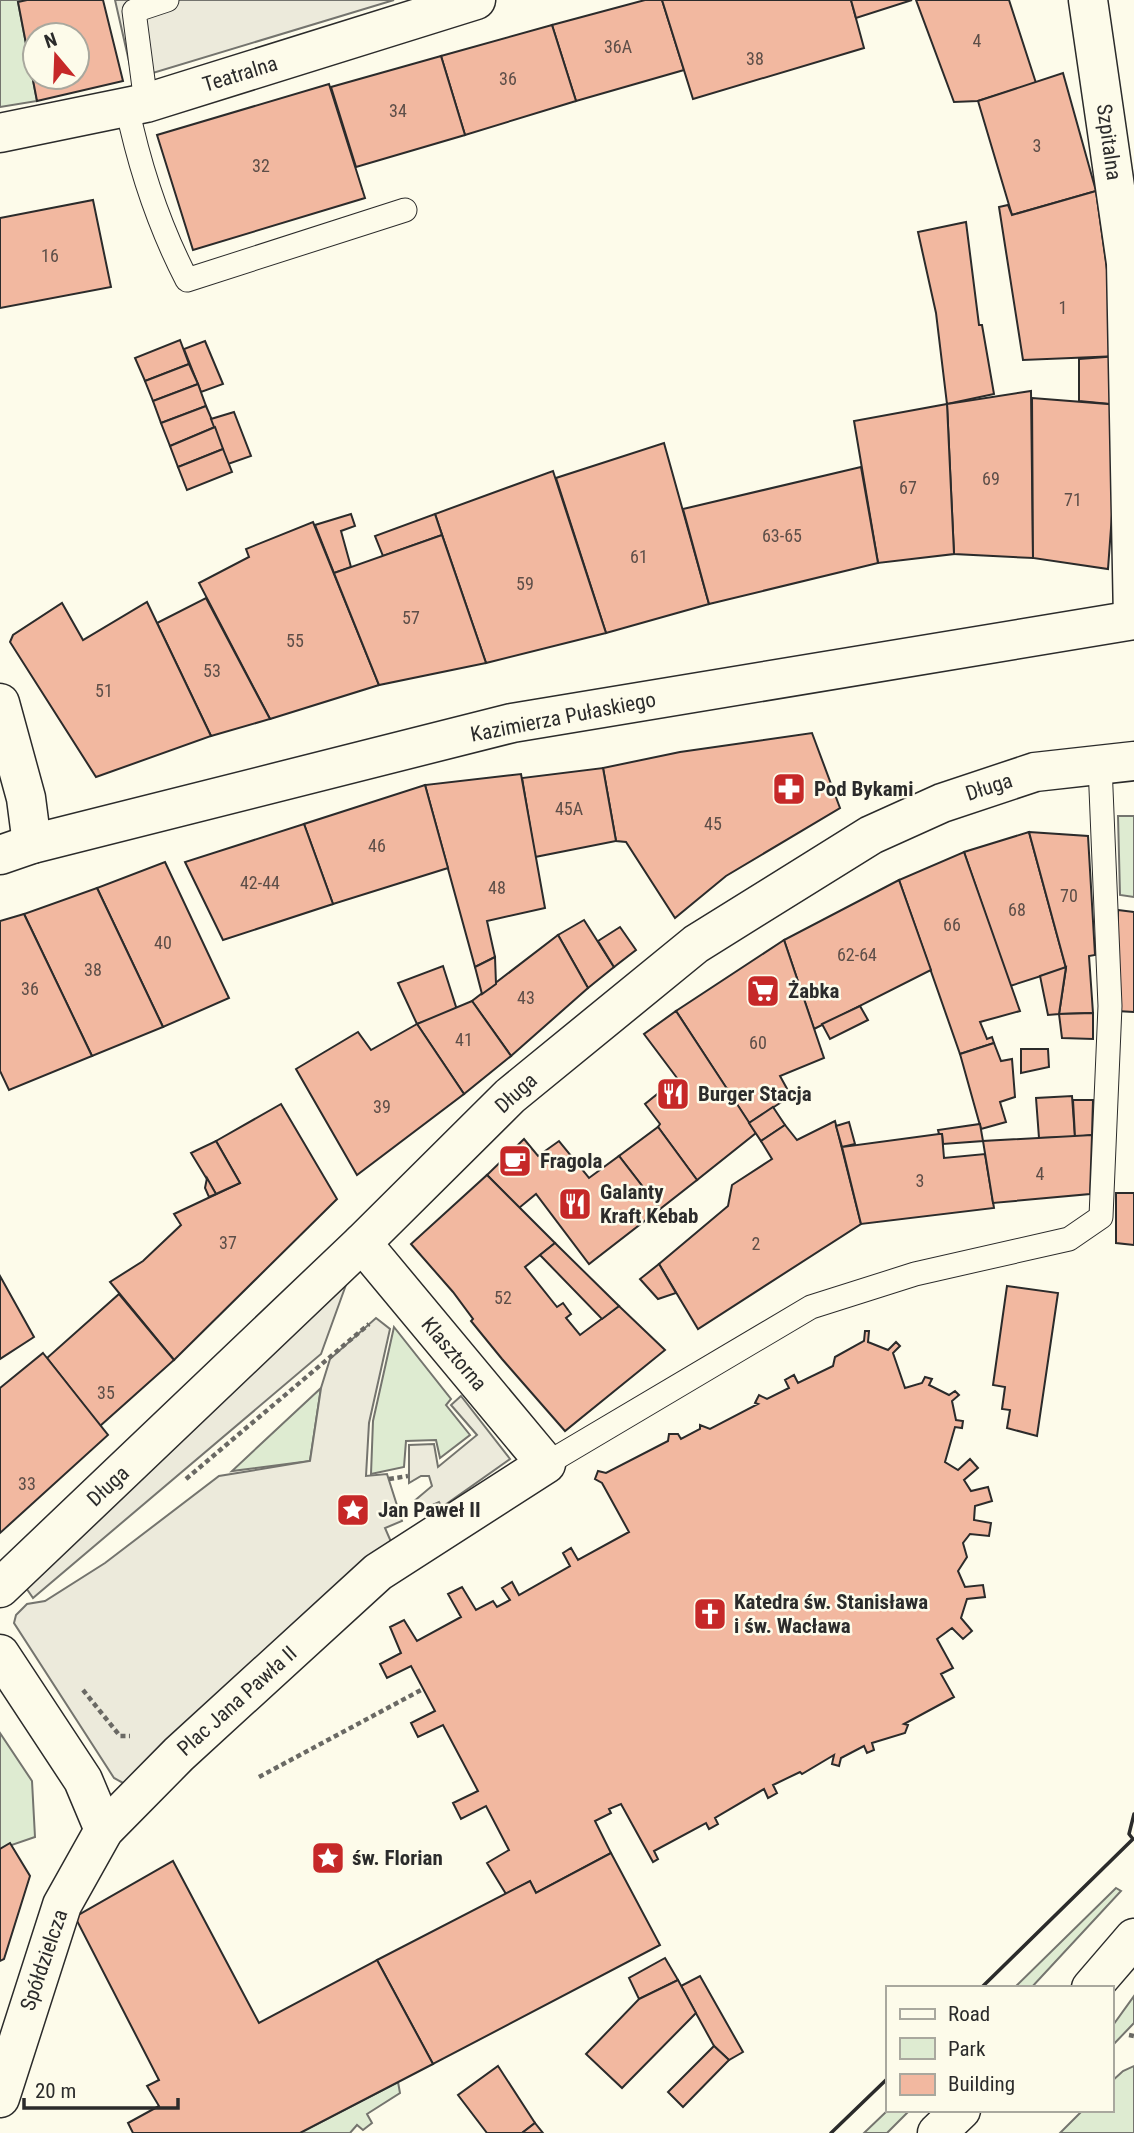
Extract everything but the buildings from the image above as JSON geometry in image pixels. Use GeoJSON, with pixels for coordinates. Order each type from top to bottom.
{"type":"FeatureCollection","features":[{"type":"Feature","properties":{"kind":"street","name":"Teatralna"},"geometry":{"type":"LineString","coordinates":[[0,132],[136,105],[476,0]]}},
{"type":"Feature","properties":{"kind":"street","name":"Szpitalna"},"geometry":{"type":"LineString","coordinates":[[1088,0],[1126,263],[1133,620]]}},
{"type":"Feature","properties":{"kind":"street","name":"Kazimierza Pułaskiego"},"geometry":{"type":"LineString","coordinates":[[16,849],[512,723],[1133,620]]}},
{"type":"Feature","properties":{"kind":"street"},"geometry":{"type":"LineString","coordinates":[[0,703],[26,798],[16,849]]}},
{"type":"Feature","properties":{"kind":"street","name":"Długa"},"geometry":{"type":"LineString","coordinates":[[0,1588],[362,1243],[510,1096],[696,944],[872,835],[942,803],[1035,772],[1117,763]]}},
{"type":"Feature","properties":{"kind":"street","name":"Klasztorna"},"geometry":{"type":"LineString","coordinates":[[362,1243],[546,1464]]}},
{"type":"Feature","properties":{"kind":"street","name":"Plac Jana Pawła II"},"geometry":{"type":"LineString","coordinates":[[104,1830],[179,1754],[378,1572],[546,1464]]}},
{"type":"Feature","properties":{"kind":"street"},"geometry":{"type":"LineString","coordinates":[[0,1654],[83,1780],[104,1830]]}},
{"type":"Feature","properties":{"kind":"street","name":"Spółdzielcza"},"geometry":{"type":"LineString","coordinates":[[0,2098],[62,1905],[104,1830]]}},
{"type":"Feature","properties":{"kind":"street"},"geometry":{"type":"LineString","coordinates":[[1093,1986],[1134,1938]]}},
{"type":"Feature","properties":{"kind":"street"},"geometry":{"type":"LineString","coordinates":[[937,2133],[959,2112]]}},
{"type":"Feature","properties":{"kind":"lane"},"geometry":{"type":"LineString","coordinates":[[167,0],[134,11],[134,143],[161,229],[187,280],[405,210]]}},
{"type":"Feature","properties":{"kind":"lane"},"geometry":{"type":"LineString","coordinates":[[546,1464],[811,1307],[915,1274],[1069,1239],[1101,1217],[1117,763]]}},
{"type":"Feature","properties":{"kind":"path"},"geometry":{"type":"LineString","coordinates":[[182,1483],[404,1294]]}},
{"type":"Feature","properties":{"kind":"path"},"geometry":{"type":"LineString","coordinates":[[388,1479],[408,1476]]}},
{"type":"Feature","properties":{"kind":"path"},"geometry":{"type":"LineString","coordinates":[[77,1682],[120,1736],[161,1736],[179,1754]]}},
{"type":"Feature","properties":{"kind":"path"},"geometry":{"type":"LineString","coordinates":[[259,1777],[423,1689]]}},
{"type":"Feature","properties":{"kind":"green space"},"geometry":{"type":"Polygon","coordinates":[[[0,0],[27,0],[18,2],[22,21],[21,91],[35,91],[37,101],[0,107],[0,0]]]}},
{"type":"Feature","properties":{"kind":"green space"},"geometry":{"type":"Polygon","coordinates":[[[1118,816],[1134,816],[1134,897],[1120,895],[1118,816]]]}},
{"type":"Feature","properties":{"kind":"green space"},"geometry":{"type":"Polygon","coordinates":[[[394,1327],[451,1399],[446,1405],[470,1435],[440,1458],[436,1440],[406,1441],[404,1467],[371,1474],[373,1421],[394,1327]]]}},
{"type":"Feature","properties":{"kind":"green space"},"geometry":{"type":"Polygon","coordinates":[[[321,1388],[310,1461],[232,1471],[321,1388]]]}},
{"type":"Feature","properties":{"kind":"green space"},"geometry":{"type":"Polygon","coordinates":[[[0,1733],[32,1781],[35,1837],[0,1849],[0,1733]]]}},
{"type":"Feature","properties":{"kind":"green space"},"geometry":{"type":"Polygon","coordinates":[[[1116,1888],[1121,1891],[1033,1986],[1016,1986],[1116,1888]]]}},
{"type":"Feature","properties":{"kind":"green space"},"geometry":{"type":"Polygon","coordinates":[[[1134,1996],[1134,2023],[1113,2045],[1113,2025],[1134,1996]]]}},
{"type":"Feature","properties":{"kind":"green space"},"geometry":{"type":"Polygon","coordinates":[[[1134,2066],[1134,2133],[1060,2133],[1081,2112],[1113,2112],[1113,2080],[1134,2066]]]}},
{"type":"Feature","properties":{"kind":"green space"},"geometry":{"type":"Polygon","coordinates":[[[398,2082],[400,2093],[367,2114],[372,2123],[363,2130],[357,2125],[350,2133],[300,2133],[398,2082]]]}},
{"type":"Feature","properties":{"kind":"green space"},"geometry":{"type":"Polygon","coordinates":[[[886,2112],[908,2112],[887,2133],[864,2133],[886,2112]]]}},
{"type":"Feature","properties":{"kind":"shaded area"},"geometry":{"type":"Polygon","coordinates":[[[115,0],[394,0],[133,79],[115,0]]]}},
{"type":"Feature","properties":{"kind":"shaded area"},"geometry":{"type":"Polygon","coordinates":[[[351,1271],[321,1354],[33,1598],[22,1582],[351,1271]]]}},
{"type":"Feature","properties":{"kind":"shaded area"},"geometry":{"type":"Polygon","coordinates":[[[376,1318],[390,1329],[369,1423],[366,1476],[387,1474],[402,1521],[385,1528],[392,1544],[125,1784],[114,1778],[14,1623],[16,1615],[27,1604],[45,1601],[105,1563],[219,1476],[310,1461],[321,1388],[330,1359],[376,1318]]]}},
{"type":"Feature","properties":{"kind":"shaded area"},"geometry":{"type":"Polygon","coordinates":[[[461,1396],[510,1459],[442,1507],[439,1502],[417,1512],[413,1502],[432,1486],[429,1476],[421,1476],[409,1483],[409,1445],[434,1444],[438,1467],[477,1435],[451,1405],[461,1396]]]}},
{"type":"Feature","properties":{"kind":"wall"},"geometry":{"type":"LineString","coordinates":[[983,1986],[1133,1839],[1129,1834],[1134,1814]]}},
{"type":"Feature","properties":{"kind":"wall"},"geometry":{"type":"LineString","coordinates":[[831,2133],[886,2080]]}},
{"type":"Feature","properties":{"kind":"place","name":"Pod Bykami"},"geometry":{"type":"Point","coordinates":[789,789]}},
{"type":"Feature","properties":{"kind":"place","name":"Żabka"},"geometry":{"type":"Point","coordinates":[763,991]}},
{"type":"Feature","properties":{"kind":"place","name":"Burger Stacja"},"geometry":{"type":"Point","coordinates":[673,1094]}},
{"type":"Feature","properties":{"kind":"place","name":"Fragola"},"geometry":{"type":"Point","coordinates":[515,1161]}},
{"type":"Feature","properties":{"kind":"place","name":"Galanty Kraft Kebab"},"geometry":{"type":"Point","coordinates":[575,1204]}},
{"type":"Feature","properties":{"kind":"place","name":"Jan Paweł II"},"geometry":{"type":"Point","coordinates":[353,1510]}},
{"type":"Feature","properties":{"kind":"place","name":"Katedra św. Stanisława i św. Wacława"},"geometry":{"type":"Point","coordinates":[710,1614]}},
{"type":"Feature","properties":{"kind":"place","name":"św. Florian"},"geometry":{"type":"Point","coordinates":[328,1858]}}]}
